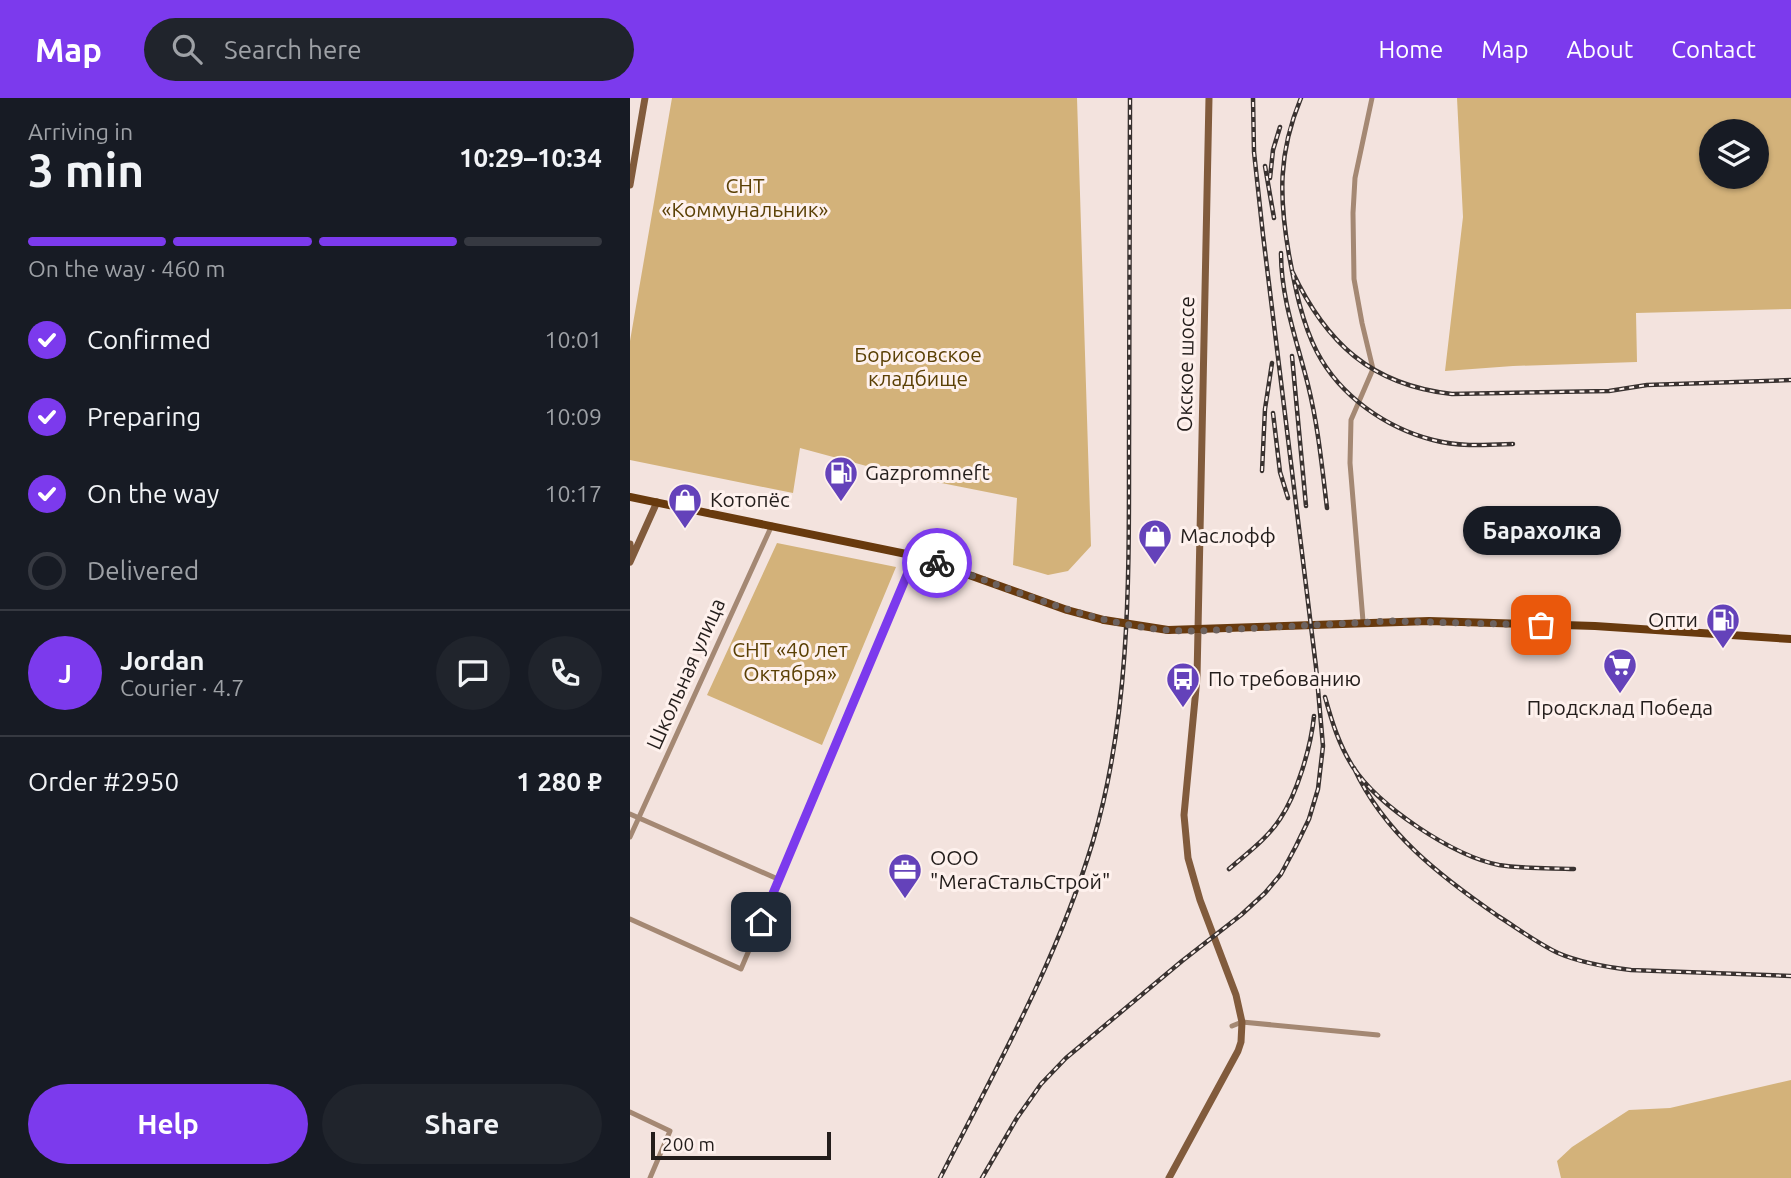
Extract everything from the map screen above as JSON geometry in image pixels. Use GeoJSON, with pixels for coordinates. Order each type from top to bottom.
{"type":"FeatureCollection","features":[{"type":"Feature","properties":{"kind":"main road"},"geometry":{"type":"LineString","coordinates":[[630,496],[915,556],[1067,610],[1104,620],[1168,630],[1199,631],[1363,621],[1429,621],[1595,626],[1791,639]]}},
{"type":"Feature","properties":{"kind":"street"},"geometry":{"type":"LineString","coordinates":[[630,185],[645,98]]}},
{"type":"Feature","properties":{"kind":"street","name":"Окское шоссе"},"geometry":{"type":"LineString","coordinates":[[1209,98],[1199,631],[1196,699],[1185,787],[1185,838],[1200,900],[1236,995],[1242,1022]]}},
{"type":"Feature","properties":{"kind":"street"},"geometry":{"type":"LineString","coordinates":[[1363,621],[1350,463],[1351,420],[1373,369],[1354,279],[1353,213],[1355,178],[1372,98]]}},
{"type":"Feature","properties":{"kind":"street"},"geometry":{"type":"LineString","coordinates":[[631,560],[657,502]]}},
{"type":"Feature","properties":{"kind":"street","name":"Школьная улица"},"geometry":{"type":"LineString","coordinates":[[630,837],[772,524]]}},
{"type":"Feature","properties":{"kind":"street"},"geometry":{"type":"LineString","coordinates":[[630,544],[631,560]]}},
{"type":"Feature","properties":{"kind":"street"},"geometry":{"type":"LineString","coordinates":[[630,919],[741,969],[915,556]]}},
{"type":"Feature","properties":{"kind":"street"},"geometry":{"type":"LineString","coordinates":[[630,814],[780,880]]}},
{"type":"Feature","properties":{"kind":"street"},"geometry":{"type":"LineString","coordinates":[[1233,1026],[1242,1022],[1378,1035]]}},
{"type":"Feature","properties":{"kind":"street"},"geometry":{"type":"LineString","coordinates":[[1169,1178],[1238,1051],[1242,1022]]}},
{"type":"Feature","properties":{"kind":"street"},"geometry":{"type":"LineString","coordinates":[[630,1112],[670,1131],[650,1178]]}},
{"type":"Feature","properties":{"kind":"green space"},"geometry":{"type":"Polygon","coordinates":[[[672,98],[1077,98],[1091,546],[1068,571],[1048,575],[1013,565],[1017,498],[896,474],[800,448],[793,493],[630,460],[630,341],[672,98]]]}},
{"type":"Feature","properties":{"kind":"green space"},"geometry":{"type":"Polygon","coordinates":[[[1457,98],[1791,98],[1791,309],[1636,313],[1637,362],[1445,371],[1463,217],[1457,98]]]}},
{"type":"Feature","properties":{"kind":"green space","name":"СНТ «40 лет Октября»"},"geometry":{"type":"Polygon","coordinates":[[[777,543],[896,567],[822,745],[707,695],[777,543]]]}},
{"type":"Feature","properties":{"kind":"green space"},"geometry":{"type":"Polygon","coordinates":[[[1791,1080],[1791,1178],[1561,1178],[1557,1161],[1572,1147],[1629,1110],[1670,1108],[1791,1080]]]}},
{"type":"Feature","properties":{"kind":"railway"},"geometry":{"type":"LineString","coordinates":[[940,1178],[1004,1055],[1062,929],[1093,841],[1114,746],[1125,648],[1129,550],[1130,98]]}},
{"type":"Feature","properties":{"kind":"railway"},"geometry":{"type":"LineString","coordinates":[[982,1178],[1017,1118],[1041,1084],[1066,1058],[1265,893],[1281,874],[1296,846],[1309,819],[1318,789],[1323,746],[1316,667],[1263,235],[1254,152],[1253,98]]}},
{"type":"Feature","properties":{"kind":"railway"},"geometry":{"type":"LineString","coordinates":[[1301,98],[1293,118],[1284,157],[1283,214],[1300,305],[1317,352],[1338,383],[1351,396],[1382,418],[1415,435],[1453,444],[1513,444]]}},
{"type":"Feature","properties":{"kind":"railway"},"geometry":{"type":"LineString","coordinates":[[1270,178],[1273,150],[1280,127]]}},
{"type":"Feature","properties":{"kind":"railway"},"geometry":{"type":"LineString","coordinates":[[1265,166],[1274,218]]}},
{"type":"Feature","properties":{"kind":"railway"},"geometry":{"type":"LineString","coordinates":[[1281,253],[1287,303],[1314,415],[1327,508]]}},
{"type":"Feature","properties":{"kind":"railway"},"geometry":{"type":"LineString","coordinates":[[1292,271],[1320,319],[1354,356],[1375,370],[1423,389],[1452,394],[1609,391],[1647,385],[1791,380]]}},
{"type":"Feature","properties":{"kind":"railway"},"geometry":{"type":"LineString","coordinates":[[1292,356],[1306,506]]}},
{"type":"Feature","properties":{"kind":"railway"},"geometry":{"type":"LineString","coordinates":[[1262,471],[1265,409],[1272,363]]}},
{"type":"Feature","properties":{"kind":"railway"},"geometry":{"type":"LineString","coordinates":[[1273,413],[1280,472],[1288,498]]}},
{"type":"Feature","properties":{"kind":"railway"},"geometry":{"type":"LineString","coordinates":[[1325,697],[1340,742],[1353,767],[1380,797],[1418,827],[1460,851],[1499,865],[1574,869]]}},
{"type":"Feature","properties":{"kind":"railway"},"geometry":{"type":"LineString","coordinates":[[1229,869],[1269,833],[1286,809],[1302,770],[1314,716]]}},
{"type":"Feature","properties":{"kind":"railway"},"geometry":{"type":"LineString","coordinates":[[1354,768],[1366,791],[1397,833],[1435,869],[1476,901],[1558,953],[1594,964],[1631,970],[1791,976]]}},
{"type":"Feature","properties":{"kind":"way so far"},"geometry":{"type":"LineString","coordinates":[[937,563],[1067,610],[1104,620],[1168,630],[1199,631],[1391,621],[1541,625]]}},
{"type":"Feature","properties":{"kind":"place","name":"Gazpromneft"},"geometry":{"type":"Point","coordinates":[841,503]}},
{"type":"Feature","properties":{"kind":"place","name":"Котопёс"},"geometry":{"type":"Point","coordinates":[685,530]}},
{"type":"Feature","properties":{"kind":"place","name":"Маслофф"},"geometry":{"type":"Point","coordinates":[1155,566]}},
{"type":"Feature","properties":{"kind":"place","name":"Барахолка"},"geometry":{"type":"Point","coordinates":[1541,625]}},
{"type":"Feature","properties":{"kind":"place","name":"Опти"},"geometry":{"type":"Point","coordinates":[1723,650]}},
{"type":"Feature","properties":{"kind":"place","name":"Продсклад Победа"},"geometry":{"type":"Point","coordinates":[1620,695]}},
{"type":"Feature","properties":{"kind":"place","name":"По требованию"},"geometry":{"type":"Point","coordinates":[1183,709]}},
{"type":"Feature","properties":{"kind":"place","name":"ООО \"МегаСтальСтрой\""},"geometry":{"type":"Point","coordinates":[905,900]}},
{"type":"Feature","properties":{"kind":"route"},"geometry":{"type":"LineString","coordinates":[[761,922],[915,556],[937,563]]}},
{"type":"Feature","properties":{"kind":"park label","name":"СНТ «Коммунальник»"},"geometry":{"type":"Point","coordinates":[745,198]}},
{"type":"Feature","properties":{"kind":"park label","name":"Борисовское кладбище"},"geometry":{"type":"Point","coordinates":[918,367]}}]}
